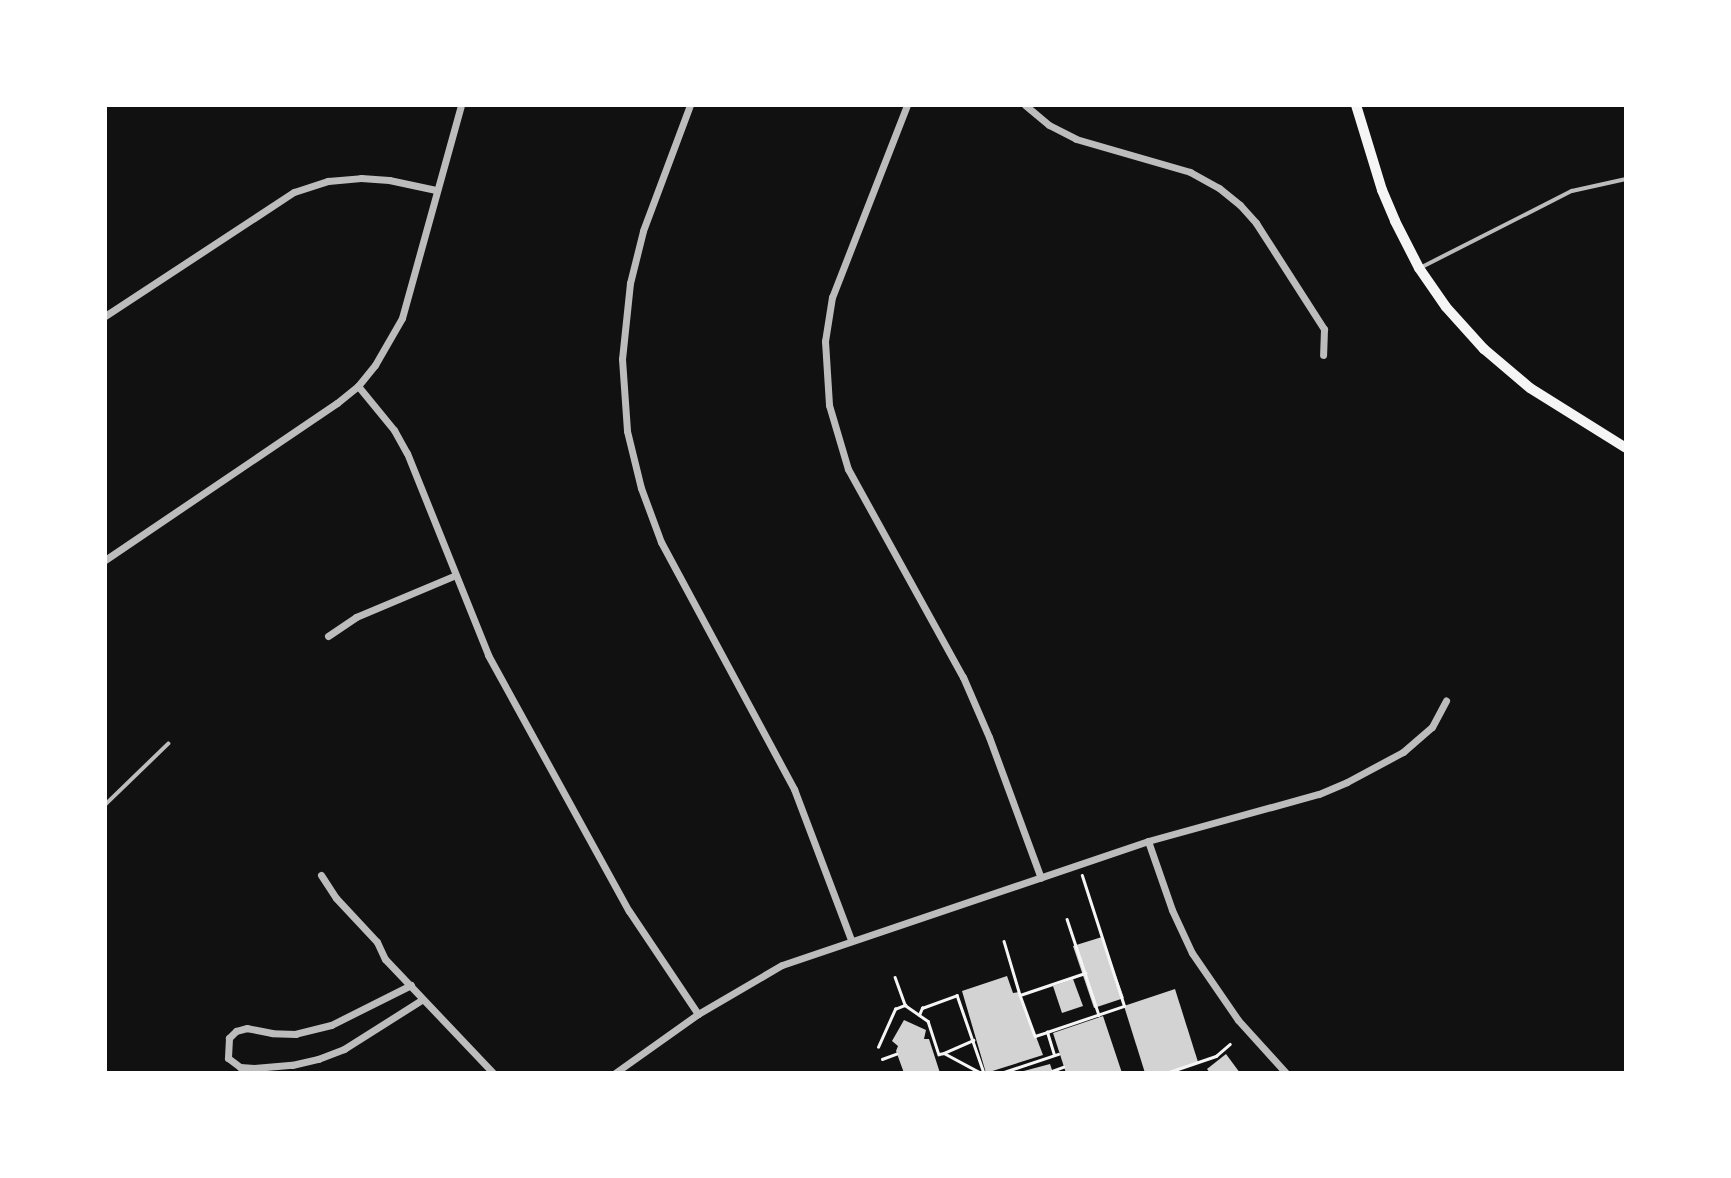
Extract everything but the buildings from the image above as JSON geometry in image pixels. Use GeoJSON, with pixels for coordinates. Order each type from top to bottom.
{"type":"FeatureCollection","features":[{"type":"Feature","properties":{"kind":"main road"},"geometry":{"type":"LineString","coordinates":[[1356,105],[1382,190],[1419,268],[1453,316],[1502,366],[1558,407],[1626,449]]}},
{"type":"Feature","properties":{"kind":"street"},"geometry":{"type":"LineString","coordinates":[[105,560],[358,386],[388,346],[402,318],[461,105]]}},
{"type":"Feature","properties":{"kind":"street"},"geometry":{"type":"LineString","coordinates":[[690,105],[643,231],[630,283],[622,359],[627,432],[643,497],[660,542],[794,789],[851,940]]}},
{"type":"Feature","properties":{"kind":"street"},"geometry":{"type":"LineString","coordinates":[[907,105],[832,297],[825,341],[829,405],[848,469],[963,677],[989,737],[1041,878]]}},
{"type":"Feature","properties":{"kind":"street"},"geometry":{"type":"LineString","coordinates":[[1025,105],[1049,125],[1076,139],[1190,172],[1219,188],[1240,205],[1263,234],[1324,329],[1323,355]]}},
{"type":"Feature","properties":{"kind":"street"},"geometry":{"type":"LineString","coordinates":[[105,316],[294,192],[328,181],[361,178],[389,180],[436,190]]}},
{"type":"Feature","properties":{"kind":"street"},"geometry":{"type":"LineString","coordinates":[[358,386],[394,430],[407,453],[488,655],[629,911],[698,1014]]}},
{"type":"Feature","properties":{"kind":"street"},"geometry":{"type":"LineString","coordinates":[[328,636],[356,617],[456,575]]}},
{"type":"Feature","properties":{"kind":"street"},"geometry":{"type":"LineString","coordinates":[[615,1073],[698,1014],[782,965],[1148,841],[1319,794],[1347,782],[1403,752],[1433,727],[1446,701]]}},
{"type":"Feature","properties":{"kind":"street"},"geometry":{"type":"LineString","coordinates":[[1148,841],[1172,910],[1192,953],[1238,1020],[1286,1073]]}},
{"type":"Feature","properties":{"kind":"street"},"geometry":{"type":"LineString","coordinates":[[321,875],[336,898],[377,942],[385,959],[493,1073]]}},
{"type":"Feature","properties":{"kind":"street"},"geometry":{"type":"LineString","coordinates":[[411,985],[331,1025],[296,1034],[247,1028],[236,1031],[229,1038],[228,1058],[240,1067],[254,1068],[292,1065],[318,1059],[344,1049],[422,999]]}},
{"type":"Feature","properties":{"kind":"lane"},"geometry":{"type":"LineString","coordinates":[[1419,268],[1572,191],[1626,179]]}},
{"type":"Feature","properties":{"kind":"lane"},"geometry":{"type":"LineString","coordinates":[[105,806],[168,744]]}},
{"type":"Feature","properties":{"kind":"path"},"geometry":{"type":"LineString","coordinates":[[1004,941],[1035,1036],[1124,1006],[1079,866]]}},
{"type":"Feature","properties":{"kind":"path"},"geometry":{"type":"LineString","coordinates":[[1067,919],[1099,1015]]}},
{"type":"Feature","properties":{"kind":"path"},"geometry":{"type":"LineString","coordinates":[[1020,995],[1085,973]]}},
{"type":"Feature","properties":{"kind":"path"},"geometry":{"type":"LineString","coordinates":[[895,977],[905,1005],[928,1021],[939,1054],[973,1040]]}},
{"type":"Feature","properties":{"kind":"path"},"geometry":{"type":"LineString","coordinates":[[919,1015],[922,1008],[957,995],[981,1073]]}},
{"type":"Feature","properties":{"kind":"path"},"geometry":{"type":"LineString","coordinates":[[877,1047],[895,1009],[905,1005]]}},
{"type":"Feature","properties":{"kind":"path"},"geometry":{"type":"LineString","coordinates":[[1001,1073],[1056,1054],[1047,1032]]}},
{"type":"Feature","properties":{"kind":"path"},"geometry":{"type":"LineString","coordinates":[[1166,1073],[1216,1056],[1230,1044]]}},
{"type":"Feature","properties":{"kind":"path"},"geometry":{"type":"LineString","coordinates":[[944,1053],[981,1073]]}},
{"type":"Feature","properties":{"kind":"path"},"geometry":{"type":"LineString","coordinates":[[882,1059],[896,1054]]}},
{"type":"Feature","properties":{"kind":"path"},"geometry":{"type":"LineString","coordinates":[[1052,1071],[1063,1068]]}}]}
